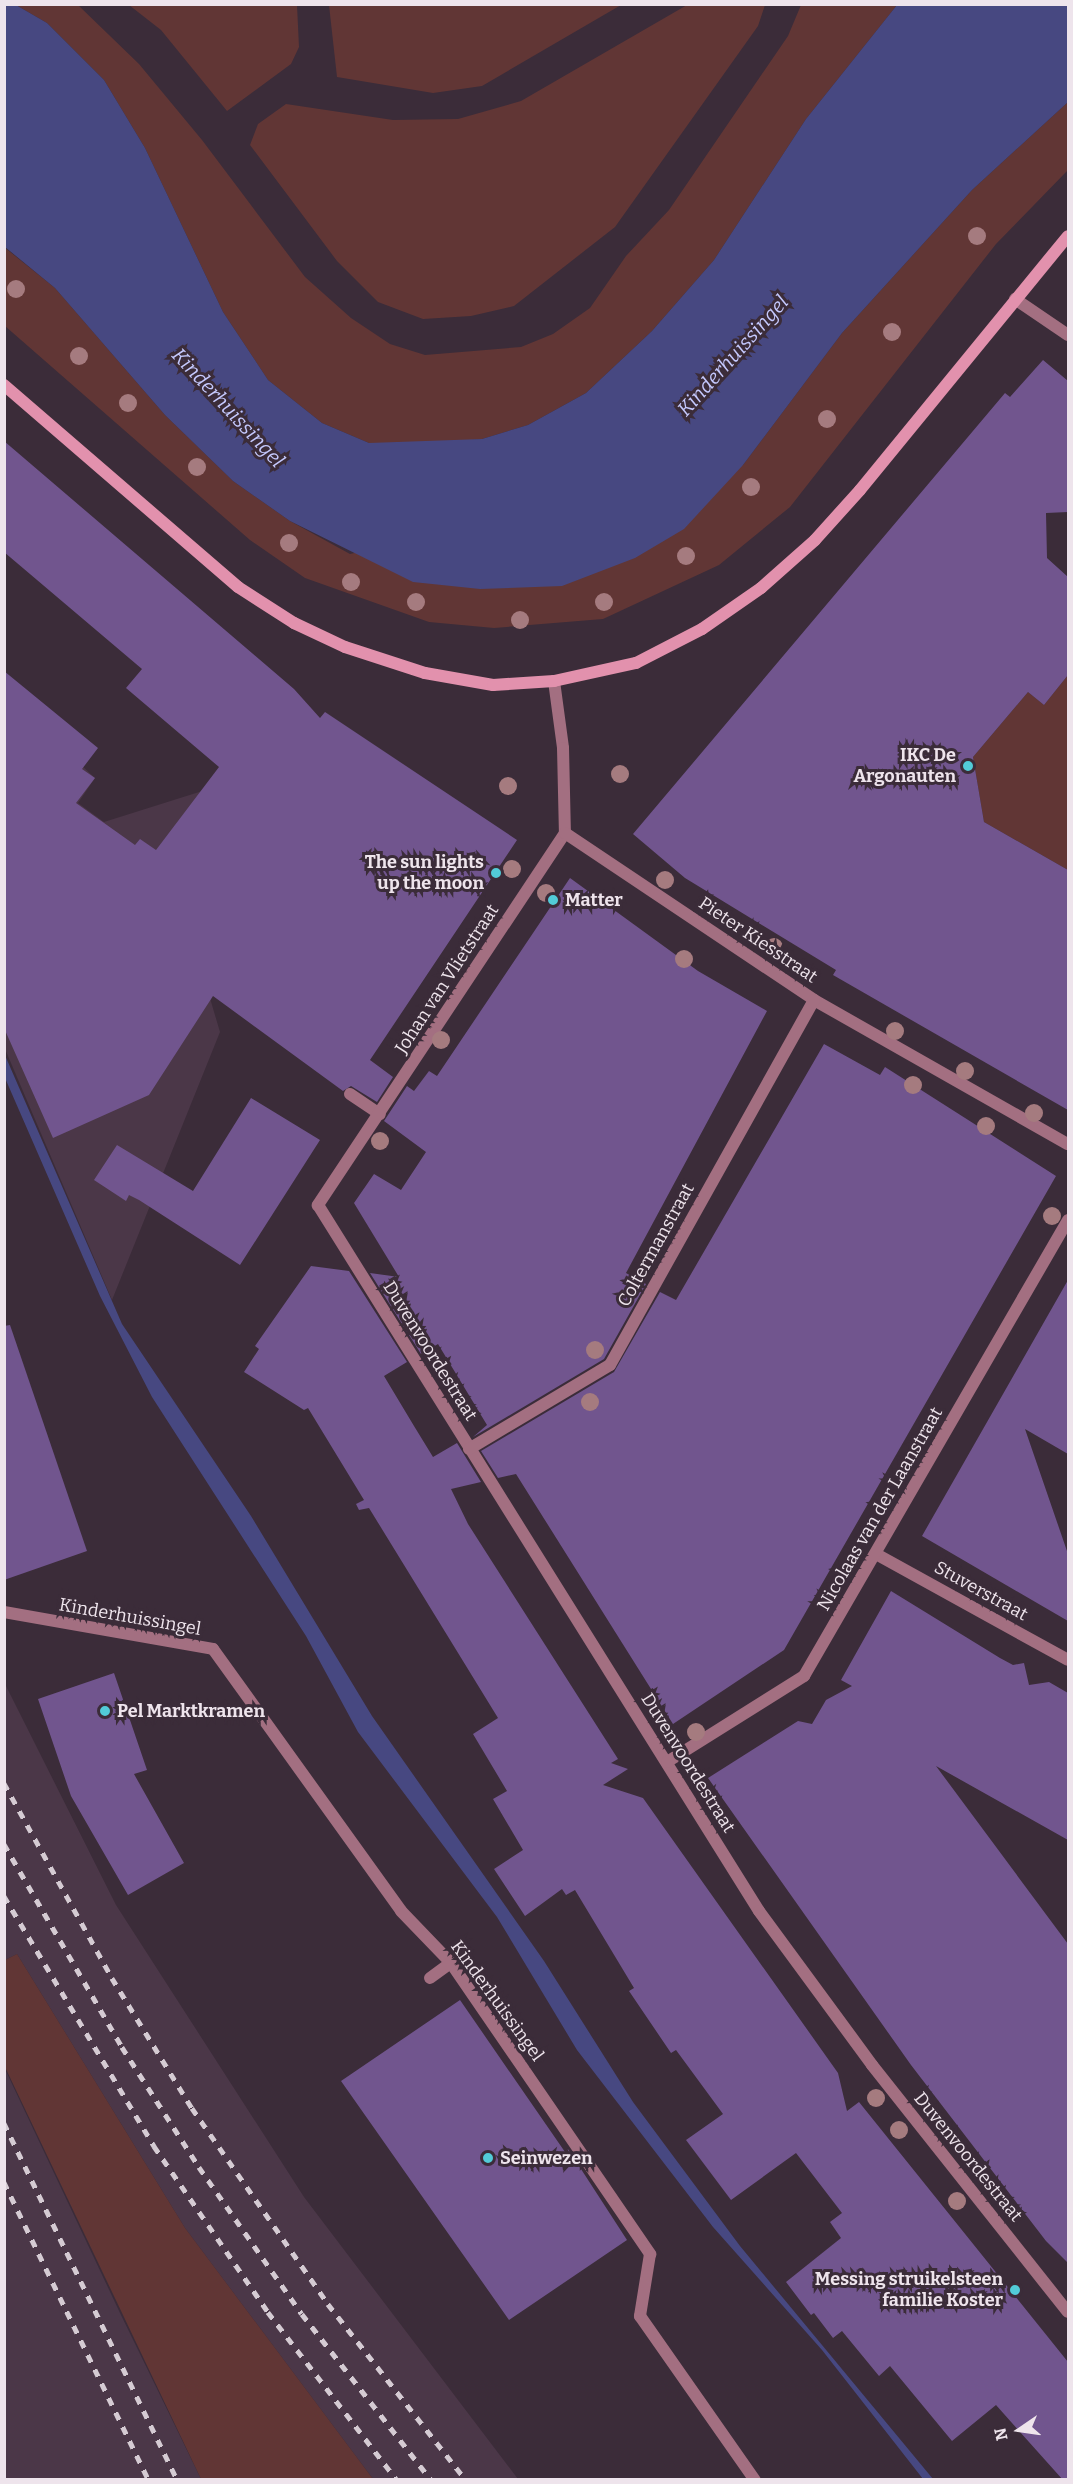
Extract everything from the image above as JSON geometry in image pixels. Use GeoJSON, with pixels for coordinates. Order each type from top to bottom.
{"type":"FeatureCollection","features":[{"type":"Feature","properties":{"kind":"main road"},"geometry":{"type":"LineString","coordinates":[[4,385],[238,587],[294,623],[345,647],[425,673],[494,685],[554,681],[636,663],[702,629],[761,588],[815,540],[852,498],[1068,236]]}},
{"type":"Feature","properties":{"kind":"street"},"geometry":{"type":"LineString","coordinates":[[1015,298],[1068,335]]}},
{"type":"Feature","properties":{"kind":"street"},"geometry":{"type":"LineString","coordinates":[[554,681],[563,748],[565,833]]}},
{"type":"Feature","properties":{"kind":"street","name":"Pieter Kiesstraat"},"geometry":{"type":"LineString","coordinates":[[565,833],[814,1000],[1068,1144]]}},
{"type":"Feature","properties":{"kind":"street","name":"Johan van Vlietstraat"},"geometry":{"type":"LineString","coordinates":[[318,1205],[565,833]]}},
{"type":"Feature","properties":{"kind":"street","name":"Coltermanstraat"},"geometry":{"type":"LineString","coordinates":[[469,1449],[610,1365],[814,1000]]}},
{"type":"Feature","properties":{"kind":"street"},"geometry":{"type":"LineString","coordinates":[[350,1094],[380,1114]]}},
{"type":"Feature","properties":{"kind":"street","name":"Duvenvoordestraat"},"geometry":{"type":"LineString","coordinates":[[318,1205],[759,1911],[872,2066],[1068,2312]]}},
{"type":"Feature","properties":{"kind":"street","name":"Nicolaas van der Laanstraat"},"geometry":{"type":"LineString","coordinates":[[667,1762],[804,1676],[1068,1220]]}},
{"type":"Feature","properties":{"kind":"street","name":"Stuverstraat"},"geometry":{"type":"LineString","coordinates":[[876,1554],[1068,1660]]}},
{"type":"Feature","properties":{"kind":"street","name":"Kinderhuissingel"},"geometry":{"type":"LineString","coordinates":[[4,1612],[213,1649],[401,1911],[451,1963],[650,2254],[640,2316],[755,2480]]}},
{"type":"Feature","properties":{"kind":"street"},"geometry":{"type":"LineString","coordinates":[[430,1978],[451,1963]]}},
{"type":"Feature","properties":{"kind":"shaded area"},"geometry":{"type":"Polygon","coordinates":[[[329,4],[621,5],[482,86],[433,93],[337,77],[329,4]]]}},
{"type":"Feature","properties":{"kind":"shaded area"},"geometry":{"type":"Polygon","coordinates":[[[16,5],[78,5],[139,64],[202,140],[305,277],[351,318],[390,344],[425,355],[521,347],[553,334],[590,308],[626,256],[669,210],[788,36],[801,5],[897,5],[806,119],[714,260],[652,331],[586,393],[528,425],[482,439],[419,445],[369,443],[322,423],[268,380],[223,312],[145,148],[104,80],[47,23],[16,5]]]}},
{"type":"Feature","properties":{"kind":"shaded area"},"geometry":{"type":"Polygon","coordinates":[[[129,5],[297,5],[299,47],[291,64],[227,111],[161,30],[129,5]]]}},
{"type":"Feature","properties":{"kind":"shaded area"},"geometry":{"type":"Polygon","coordinates":[[[687,5],[765,5],[758,26],[615,227],[514,306],[471,316],[423,319],[378,302],[337,261],[250,145],[258,124],[286,104],[393,120],[458,119],[521,101],[687,5]]]}},
{"type":"Feature","properties":{"kind":"shaded area"},"geometry":{"type":"Polygon","coordinates":[[[1068,102],[1068,170],[996,244],[790,507],[719,565],[603,619],[494,628],[429,622],[305,578],[250,540],[5,326],[4,247],[55,288],[165,415],[233,481],[290,521],[350,554],[743,465],[842,333],[972,190],[1068,102]]]}},
{"type":"Feature","properties":{"kind":"shaded area"},"geometry":{"type":"Polygon","coordinates":[[[1068,675],[1068,870],[984,822],[973,757],[1028,692],[1044,705],[1068,675]]]}},
{"type":"Feature","properties":{"kind":"shaded area"},"geometry":{"type":"Polygon","coordinates":[[[4,693],[95,778],[78,803],[104,822],[215,787],[204,978],[220,1032],[112,1300],[5,1049],[4,693]]]}},
{"type":"Feature","properties":{"kind":"shaded area"},"geometry":{"type":"Polygon","coordinates":[[[4,1682],[116,1905],[304,2197],[518,2479],[373,2479],[185,2228],[17,1954],[5,1960],[4,1682]]]}},
{"type":"Feature","properties":{"kind":"shaded area"},"geometry":{"type":"Polygon","coordinates":[[[17,1954],[185,2228],[373,2479],[201,2479],[5,2067],[5,1960],[17,1954]]]}},
{"type":"Feature","properties":{"kind":"shaded area"},"geometry":{"type":"Polygon","coordinates":[[[4,2067],[120,2313],[201,2479],[5,2479],[4,2067]]]}},
{"type":"Feature","properties":{"kind":"water"},"geometry":{"type":"Polygon","coordinates":[[[4,5],[16,5],[47,23],[104,80],[145,148],[223,312],[268,380],[322,423],[369,443],[482,439],[528,425],[586,393],[652,331],[714,260],[806,119],[897,5],[1068,5],[1068,102],[972,190],[842,333],[743,465],[684,529],[635,558],[562,586],[480,589],[413,582],[290,521],[233,481],[165,415],[55,288],[5,247],[4,5]]]}},
{"type":"Feature","properties":{"kind":"water"},"geometry":{"type":"Polygon","coordinates":[[[4,1053],[122,1324],[251,1516],[372,1716],[544,1961],[633,2102],[740,2246],[933,2479],[923,2479],[822,2350],[713,2227],[577,2050],[497,1917],[358,1732],[306,1636],[152,1397],[100,1296],[5,1078],[4,1053]]]}},
{"type":"Feature","properties":{"kind":"building"},"geometry":{"type":"Polygon","coordinates":[[[1043,360],[1068,381],[1068,512],[1046,513],[1047,558],[1068,577],[1068,675],[1044,705],[1028,692],[973,757],[984,822],[1068,870],[1068,1110],[833,975],[836,970],[685,878],[633,834],[1005,393],[1010,397],[1043,360]]]}},
{"type":"Feature","properties":{"kind":"building"},"geometry":{"type":"Polygon","coordinates":[[[4,441],[294,689],[320,718],[325,712],[517,840],[370,1060],[393,1077],[377,1102],[351,1086],[343,1091],[213,996],[149,1095],[53,1138],[4,1028],[4,671],[98,748],[82,769],[95,778],[76,803],[135,845],[140,839],[156,850],[219,767],[126,688],[142,669],[4,552],[4,441]]]}},
{"type":"Feature","properties":{"kind":"building"},"geometry":{"type":"Polygon","coordinates":[[[570,878],[698,971],[767,1011],[626,1273],[646,1284],[604,1359],[473,1437],[487,1425],[438,1344],[421,1354],[370,1273],[399,1277],[354,1203],[374,1174],[401,1190],[426,1152],[384,1121],[407,1086],[414,1091],[429,1071],[437,1076],[570,878]]]}},
{"type":"Feature","properties":{"kind":"building"},"geometry":{"type":"Polygon","coordinates":[[[824,1044],[880,1075],[885,1067],[1056,1176],[784,1650],[673,1724],[516,1474],[498,1478],[481,1451],[614,1372],[660,1292],[676,1300],[824,1044]]]}},
{"type":"Feature","properties":{"kind":"building"},"geometry":{"type":"Polygon","coordinates":[[[251,1098],[320,1140],[240,1265],[139,1200],[129,1195],[126,1201],[94,1180],[117,1145],[193,1191],[251,1098]]]}},
{"type":"Feature","properties":{"kind":"building"},"geometry":{"type":"Polygon","coordinates":[[[311,1266],[349,1271],[407,1362],[384,1376],[433,1457],[457,1443],[481,1482],[451,1489],[468,1524],[618,1759],[611,1763],[628,1769],[603,1785],[643,1798],[838,2073],[847,2111],[859,2102],[1068,2362],[1068,2480],[1063,2480],[996,2405],[952,2441],[890,2366],[879,2376],[842,2331],[833,2338],[814,2313],[811,2315],[786,2282],[841,2238],[830,2222],[842,2213],[796,2153],[731,2200],[686,2140],[723,2114],[676,2050],[671,2053],[629,1991],[634,1988],[575,1890],[566,1895],[562,1889],[525,1916],[494,1869],[523,1850],[493,1799],[507,1791],[473,1734],[498,1718],[369,1508],[359,1510],[356,1504],[364,1500],[308,1408],[304,1410],[244,1372],[259,1349],[255,1346],[311,1266]]]}},
{"type":"Feature","properties":{"kind":"building"},"geometry":{"type":"Polygon","coordinates":[[[1068,1280],[1068,1454],[1025,1429],[1068,1554],[1068,1621],[922,1536],[1068,1280]]]}},
{"type":"Feature","properties":{"kind":"building"},"geometry":{"type":"Polygon","coordinates":[[[10,1325],[87,1551],[4,1580],[4,1326],[10,1325]]]}},
{"type":"Feature","properties":{"kind":"building"},"geometry":{"type":"Polygon","coordinates":[[[891,1591],[1000,1658],[1013,1665],[1024,1663],[1029,1685],[1049,1682],[1068,1693],[1068,1840],[936,1766],[1068,1944],[1068,2263],[1046,2241],[911,2065],[708,1778],[798,1721],[812,1724],[826,1700],[852,1686],[841,1680],[891,1591]]]}},
{"type":"Feature","properties":{"kind":"building"},"geometry":{"type":"Polygon","coordinates":[[[114,1673],[147,1770],[134,1774],[184,1863],[128,1895],[71,1796],[38,1699],[114,1673]]]}},
{"type":"Feature","properties":{"kind":"building","name":"Seinwezen"},"geometry":{"type":"Polygon","coordinates":[[[460,2000],[565,2152],[568,2149],[627,2240],[509,2320],[341,2081],[460,2000]]]}},
{"type":"Feature","properties":{"kind":"railway"},"geometry":{"type":"LineString","coordinates":[[4,1783],[112,1978],[192,2108],[328,2304],[466,2480]]}},
{"type":"Feature","properties":{"kind":"railway"},"geometry":{"type":"LineString","coordinates":[[4,1844],[122,2047],[199,2167],[302,2314],[431,2480]]}},
{"type":"Feature","properties":{"kind":"railway"},"geometry":{"type":"LineString","coordinates":[[4,1896],[154,2146],[268,2312],[397,2480]]}},
{"type":"Feature","properties":{"kind":"railway"},"geometry":{"type":"LineString","coordinates":[[4,2123],[177,2480]]}},
{"type":"Feature","properties":{"kind":"railway"},"geometry":{"type":"LineString","coordinates":[[4,2182],[149,2480]]}},
{"type":"Feature","properties":{"kind":"place","name":"IKC De Argonauten"},"geometry":{"type":"Point","coordinates":[968,766]}},
{"type":"Feature","properties":{"kind":"place","name":"The sun lights up the moon"},"geometry":{"type":"Point","coordinates":[496,873]}},
{"type":"Feature","properties":{"kind":"place","name":"Matter"},"geometry":{"type":"Point","coordinates":[553,900]}},
{"type":"Feature","properties":{"kind":"place","name":"Pel Marktkramen"},"geometry":{"type":"Point","coordinates":[105,1711]}},
{"type":"Feature","properties":{"kind":"place","name":"Seinwezen"},"geometry":{"type":"Point","coordinates":[488,2158]}},
{"type":"Feature","properties":{"kind":"place","name":"Messing struikelsteen familie Koster"},"geometry":{"type":"Point","coordinates":[1015,2290]}}]}
